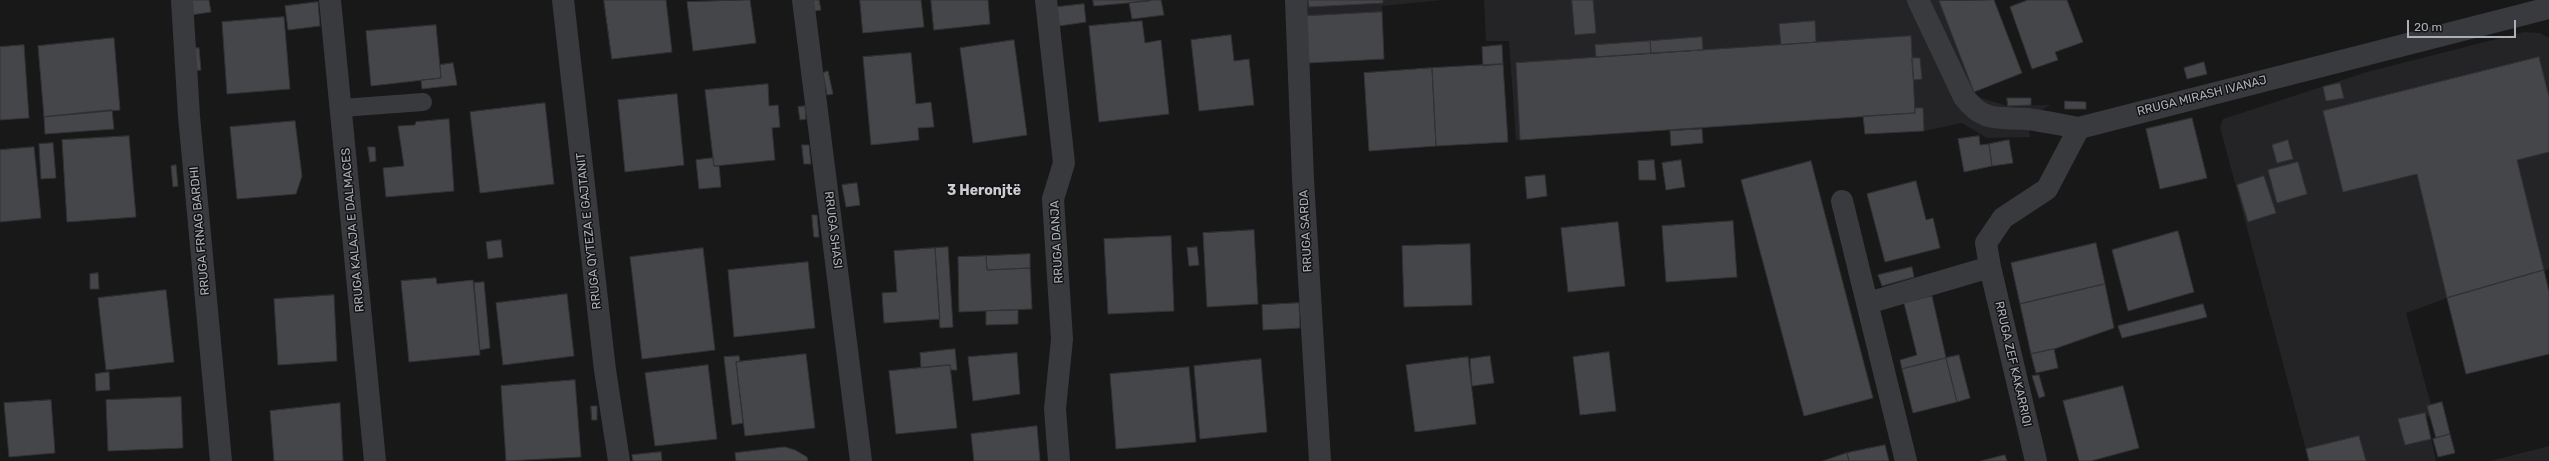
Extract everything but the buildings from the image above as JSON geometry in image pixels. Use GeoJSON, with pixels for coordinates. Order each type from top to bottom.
{"type":"FeatureCollection","features":[{"type":"Feature","properties":{"kind":"street","name":"RRUGA FRNAG BARDHI"},"geometry":{"type":"LineString","coordinates":[[182,0],[189,116],[221,461]]}},
{"type":"Feature","properties":{"kind":"street","name":"RRUGA KALAJA E DALMACES"},"geometry":{"type":"LineString","coordinates":[[330,0],[342,108],[374,461]]}},
{"type":"Feature","properties":{"kind":"street","name":"RRUGA QYTEZA E GAJTANIT"},"geometry":{"type":"LineString","coordinates":[[563,0],[605,370],[619,461]]}},
{"type":"Feature","properties":{"kind":"street","name":"RRUGA SHASI"},"geometry":{"type":"LineString","coordinates":[[804,0],[861,461]]}},
{"type":"Feature","properties":{"kind":"street","name":"RRUGA DANJA"},"geometry":{"type":"LineString","coordinates":[[1046,0],[1064,163],[1053,200],[1062,339],[1055,409],[1059,461]]}},
{"type":"Feature","properties":{"kind":"street","name":"RRUGA SARDA"},"geometry":{"type":"LineString","coordinates":[[1296,0],[1303,179],[1320,461]]}},
{"type":"Feature","properties":{"kind":"street","name":"RRUGA MIRASH IVANAJ"},"geometry":{"type":"LineString","coordinates":[[1918,0],[1964,97],[1974,110],[1993,119],[2027,119],[2079,128],[2549,8]]}},
{"type":"Feature","properties":{"kind":"street","name":"RRUGA ZEF KAKARRIQI"},"geometry":{"type":"LineString","coordinates":[[2036,461],[1990,267],[1986,243],[2003,218],[2047,189],[2060,161],[2079,128]]}},
{"type":"Feature","properties":{"kind":"street"},"geometry":{"type":"LineString","coordinates":[[1842,201],[1906,461]]}},
{"type":"Feature","properties":{"kind":"street"},"geometry":{"type":"LineString","coordinates":[[1868,302],[1990,267]]}},
{"type":"Feature","properties":{"kind":"lane"},"geometry":{"type":"LineString","coordinates":[[342,108],[423,102]]}},
{"type":"Feature","properties":{"kind":"shaded area"},"geometry":{"type":"Polygon","coordinates":[[[1303,0],[1442,0],[1382,6],[1384,59],[1309,63],[1303,0]]]}},
{"type":"Feature","properties":{"kind":"shaded area"},"geometry":{"type":"Polygon","coordinates":[[[1484,0],[1939,0],[1974,92],[1981,98],[2008,106],[2050,105],[2027,119],[2030,137],[1987,138],[1962,123],[1924,131],[1865,134],[1863,116],[1516,140],[1509,41],[1486,41],[1484,0]]]}},
{"type":"Feature","properties":{"kind":"shaded area"},"geometry":{"type":"Polygon","coordinates":[[[2524,32],[2540,33],[2549,38],[2549,269],[2447,298],[2406,313],[2431,405],[2427,406],[2430,416],[2426,417],[2436,461],[2309,461],[2220,127],[2223,119],[2367,72],[2524,32]]]}},
{"type":"Feature","properties":{"kind":"shaded area"},"geometry":{"type":"Polygon","coordinates":[[[2549,446],[2549,461],[2490,461],[2549,446]]]}},
{"type":"Feature","properties":{"kind":"district","name":"3 Heronjtë"},"geometry":{"type":"Point","coordinates":[984,191]}}]}
